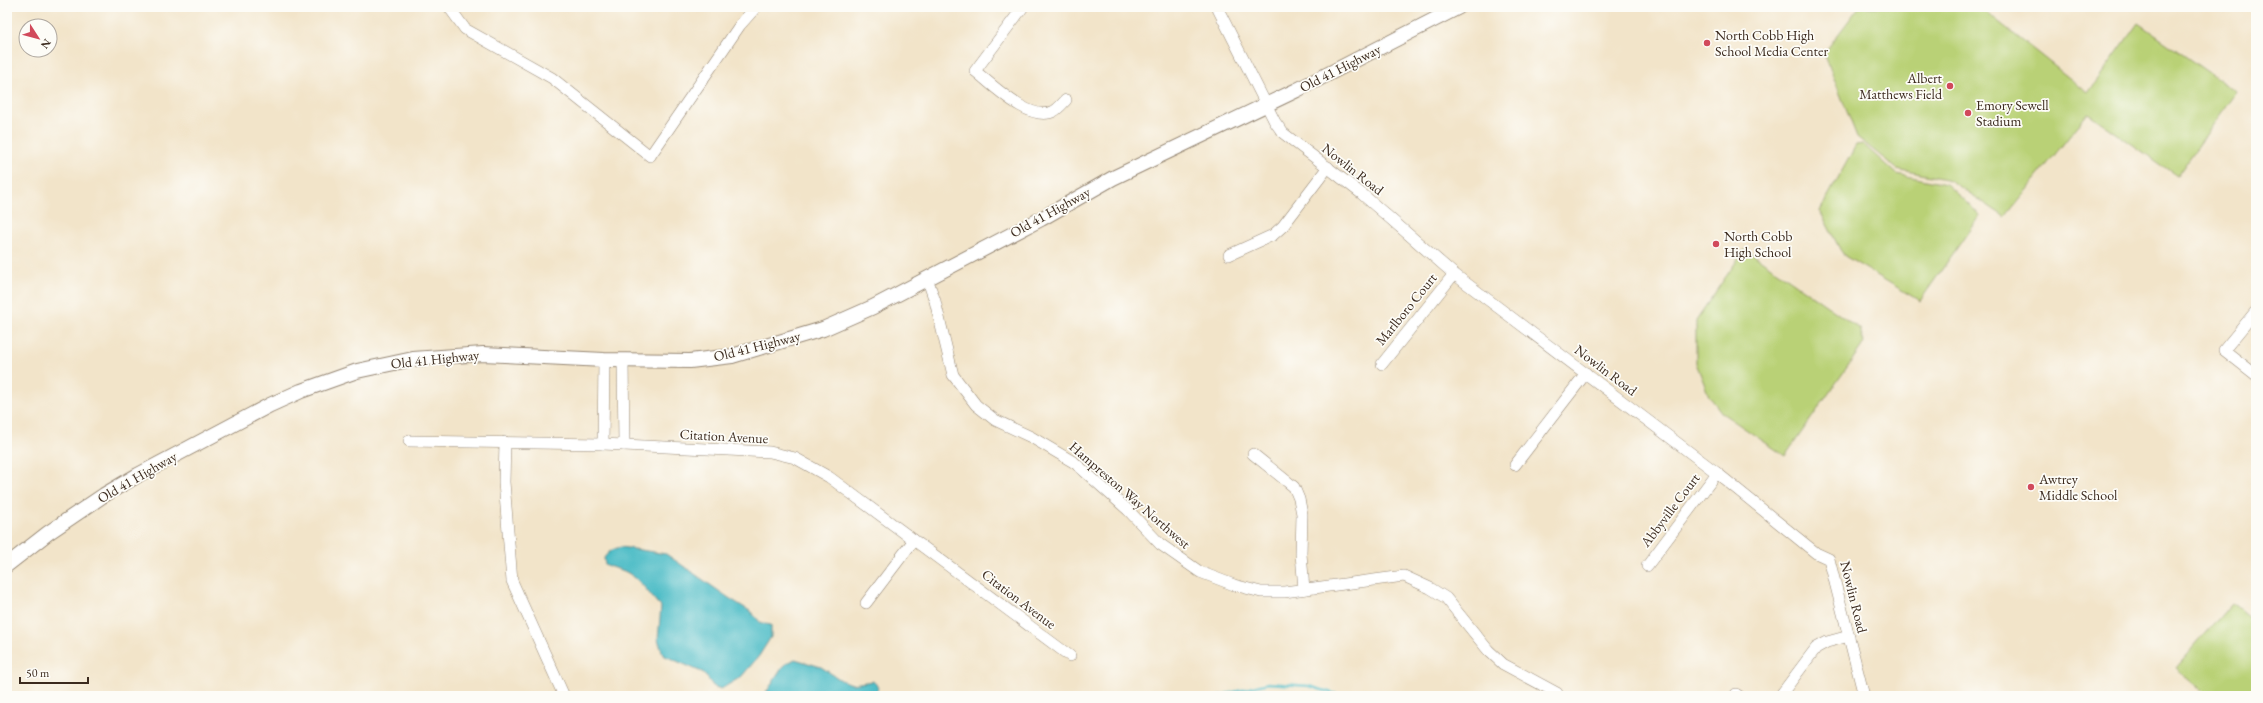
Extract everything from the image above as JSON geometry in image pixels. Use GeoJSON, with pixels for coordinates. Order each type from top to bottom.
{"type":"FeatureCollection","features":[{"type":"Feature","properties":{"kind":"main road","name":"Old 41 Highway"},"geometry":{"type":"LineString","coordinates":[[7,565],[65,522],[138,475],[242,419],[332,379],[382,364],[441,355],[523,354],[623,361],[690,361],[732,356],[823,329],[873,307],[1041,219],[1113,178],[1266,105],[1459,7]]}},
{"type":"Feature","properties":{"kind":"street"},"geometry":{"type":"LineString","coordinates":[[449,7],[465,29],[552,78],[650,156],[740,25],[756,7]]}},
{"type":"Feature","properties":{"kind":"street"},"geometry":{"type":"LineString","coordinates":[[1023,7],[975,71],[1021,106],[1036,113],[1044,114],[1055,111],[1066,100]]}},
{"type":"Feature","properties":{"kind":"street","name":"Nowlin Road"},"geometry":{"type":"LineString","coordinates":[[1217,7],[1266,105],[1283,133],[1328,167],[1454,274],[1717,473],[1816,553],[1829,559],[1864,696]]}},
{"type":"Feature","properties":{"kind":"street"},"geometry":{"type":"LineString","coordinates":[[1229,255],[1273,235],[1283,226],[1328,167]]}},
{"type":"Feature","properties":{"kind":"street","name":"Marlboro Court"},"geometry":{"type":"LineString","coordinates":[[1382,364],[1454,274]]}},
{"type":"Feature","properties":{"kind":"street","name":"Hampreston Way Northwest"},"geometry":{"type":"LineString","coordinates":[[927,278],[935,301],[953,375],[976,405],[995,420],[1031,436],[1075,463],[1128,510],[1160,544],[1200,572],[1234,586],[1261,592],[1304,590],[1404,576],[1430,588],[1446,598],[1488,650],[1503,664],[1557,692]]}},
{"type":"Feature","properties":{"kind":"street"},"geometry":{"type":"LineString","coordinates":[[2256,312],[2224,350],[2256,375]]}},
{"type":"Feature","properties":{"kind":"street"},"geometry":{"type":"LineString","coordinates":[[603,444],[604,360]]}},
{"type":"Feature","properties":{"kind":"street"},"geometry":{"type":"LineString","coordinates":[[623,361],[624,446]]}},
{"type":"Feature","properties":{"kind":"street"},"geometry":{"type":"LineString","coordinates":[[1515,465],[1586,373]]}},
{"type":"Feature","properties":{"kind":"street","name":"Citation Avenue"},"geometry":{"type":"LineString","coordinates":[[408,441],[603,444],[770,452],[795,458],[830,477],[1070,656]]}},
{"type":"Feature","properties":{"kind":"street"},"geometry":{"type":"LineString","coordinates":[[505,442],[504,482],[512,581],[541,641],[564,696]]}},
{"type":"Feature","properties":{"kind":"street"},"geometry":{"type":"LineString","coordinates":[[1253,454],[1294,487],[1299,499],[1302,514],[1301,554],[1304,590]]}},
{"type":"Feature","properties":{"kind":"street","name":"Abbyville Court"},"geometry":{"type":"LineString","coordinates":[[1646,566],[1717,473]]}},
{"type":"Feature","properties":{"kind":"street"},"geometry":{"type":"LineString","coordinates":[[866,603],[914,540]]}},
{"type":"Feature","properties":{"kind":"street"},"geometry":{"type":"LineString","coordinates":[[1780,696],[1816,648],[1826,642],[1849,636]]}},
{"type":"Feature","properties":{"kind":"street"},"geometry":{"type":"LineString","coordinates":[[1735,696],[1736,694],[1739,696]]}},
{"type":"Feature","properties":{"kind":"green space","name":"Emory Sewell Stadium"},"geometry":{"type":"Polygon","coordinates":[[[1859,7],[1980,7],[2088,93],[2138,23],[2236,92],[2177,176],[2088,113],[2005,217],[1950,180],[1897,169],[1857,137],[1824,53],[1859,7]]]}},
{"type":"Feature","properties":{"kind":"green space"},"geometry":{"type":"Polygon","coordinates":[[[1863,144],[1896,174],[1946,184],[1980,215],[1920,301],[1843,255],[1820,211],[1856,145],[1863,144]]]}},
{"type":"Feature","properties":{"kind":"green space"},"geometry":{"type":"Polygon","coordinates":[[[1745,249],[1860,329],[1864,343],[1785,456],[1722,413],[1709,396],[1696,363],[1696,320],[1745,249]]]}},
{"type":"Feature","properties":{"kind":"green space"},"geometry":{"type":"Polygon","coordinates":[[[2232,603],[2256,623],[2256,696],[2209,696],[2176,668],[2232,603]]]}},
{"type":"Feature","properties":{"kind":"water"},"geometry":{"type":"Polygon","coordinates":[[[621,547],[666,554],[750,611],[761,623],[771,625],[771,637],[759,656],[741,677],[721,689],[713,686],[704,673],[663,655],[658,639],[661,607],[642,584],[633,576],[625,571],[605,564],[604,558],[613,550],[621,547]]]}},
{"type":"Feature","properties":{"kind":"water"},"geometry":{"type":"Polygon","coordinates":[[[795,659],[821,667],[841,680],[852,684],[873,681],[879,687],[874,696],[764,696],[784,665],[795,659]]]}},
{"type":"Feature","properties":{"kind":"waterway"},"geometry":{"type":"LineString","coordinates":[[1219,696],[1268,683],[1309,686],[1342,696]]}},
{"type":"Feature","properties":{"kind":"place","name":"North Cobb High School Media Center"},"geometry":{"type":"Point","coordinates":[1707,43]}},
{"type":"Feature","properties":{"kind":"place","name":"Albert Matthews Field"},"geometry":{"type":"Point","coordinates":[1950,86]}},
{"type":"Feature","properties":{"kind":"place","name":"Emory Sewell Stadium"},"geometry":{"type":"Point","coordinates":[1968,113]}},
{"type":"Feature","properties":{"kind":"place","name":"North Cobb High School"},"geometry":{"type":"Point","coordinates":[1716,244]}},
{"type":"Feature","properties":{"kind":"place","name":"Awtrey Middle School"},"geometry":{"type":"Point","coordinates":[2031,487]}}]}
